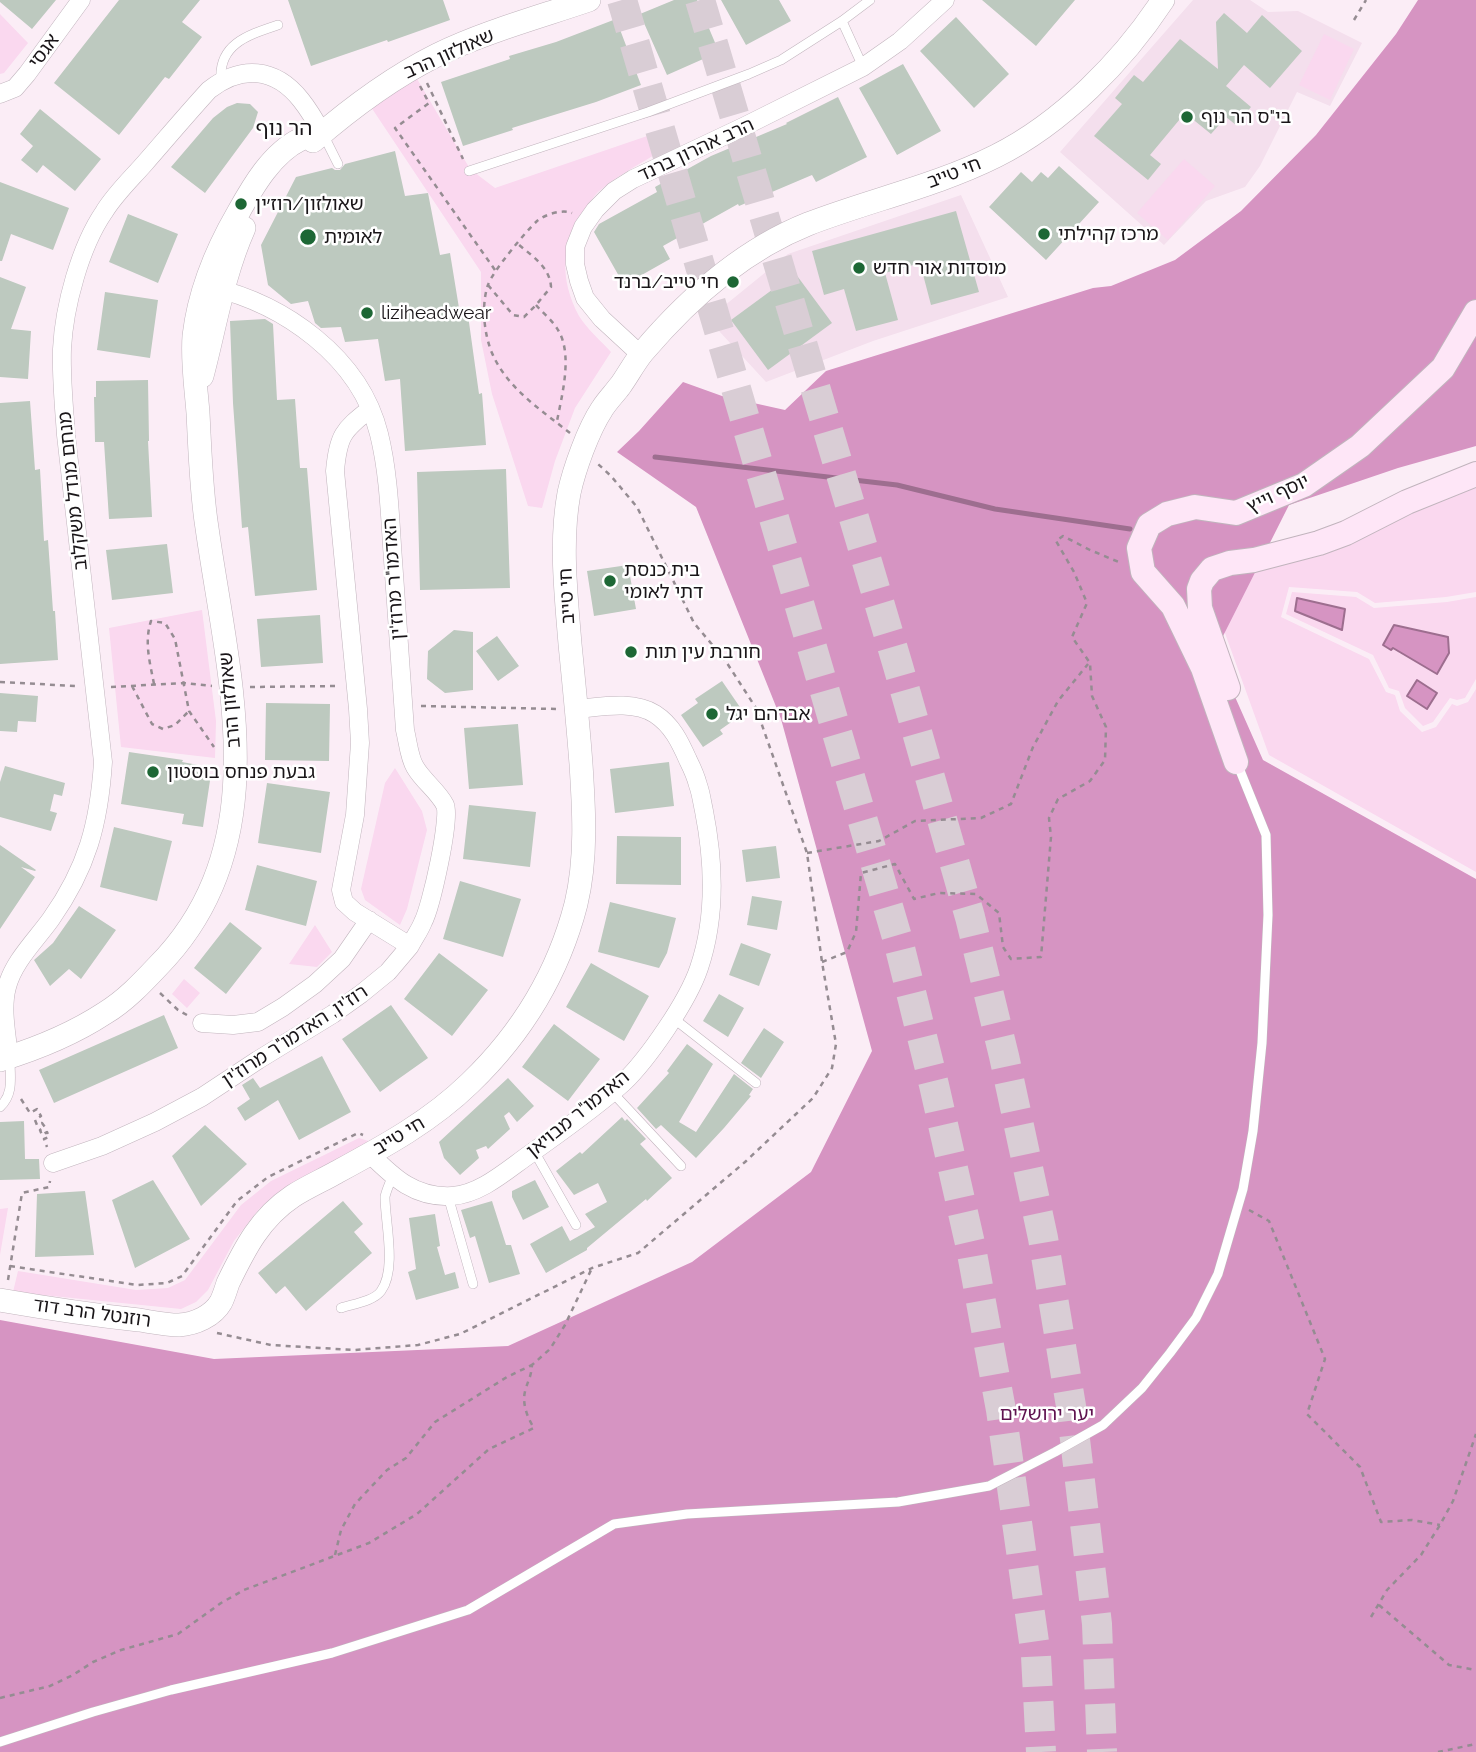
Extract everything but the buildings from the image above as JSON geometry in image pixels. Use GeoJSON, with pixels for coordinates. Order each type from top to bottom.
{"type":"FeatureCollection","features":[{"type":"Feature","properties":{"kind":"main road","name":"יוסף וייץ"},"geometry":{"type":"LineString","coordinates":[[1143,572],[1139,548],[1149,525],[1167,514],[1195,507],[1236,513],[1304,485],[1360,446],[1443,368],[1476,312]]}},
{"type":"Feature","properties":{"kind":"main road"},"geometry":{"type":"LineString","coordinates":[[1236,762],[1230,697],[1200,608],[1199,589],[1206,575],[1212,569],[1230,562],[1254,560],[1346,533],[1407,502],[1476,474]]}},
{"type":"Feature","properties":{"kind":"main road"},"geometry":{"type":"LineString","coordinates":[[1143,572],[1173,606],[1203,668],[1236,762]]}},
{"type":"Feature","properties":{"kind":"street","name":"אגסי"},"geometry":{"type":"LineString","coordinates":[[0,94],[15,88],[81,0]]}},
{"type":"Feature","properties":{"kind":"street","name":"שאולזון הרב"},"geometry":{"type":"LineString","coordinates":[[5,1059],[69,1033],[107,1012],[147,978],[187,933],[207,900],[229,838],[235,760],[232,688],[206,525],[197,396],[225,236],[270,165],[302,139],[323,133],[370,94],[438,55],[473,40],[590,0]]}},
{"type":"Feature","properties":{"kind":"street","name":"הרב אהרון ברנד"},"geometry":{"type":"LineString","coordinates":[[640,355],[602,319],[585,298],[575,264],[575,247],[583,227],[595,210],[614,191],[633,179],[863,67],[900,41],[945,0]]}},
{"type":"Feature","properties":{"kind":"street","name":"חי טייב"},"geometry":{"type":"LineString","coordinates":[[183,1325],[209,1316],[219,1305],[248,1245],[271,1213],[294,1195],[379,1149],[435,1114],[469,1085],[495,1056],[521,1025],[543,991],[576,902],[582,867],[583,803],[566,592],[566,522],[570,491],[599,413],[640,355],[686,306],[741,259],[802,226],[938,181],[984,161],[1042,130],[1101,76],[1139,35],[1163,0]]}},
{"type":"Feature","properties":{"kind":"street"},"geometry":{"type":"LineString","coordinates":[[220,81],[247,72],[261,72],[274,77],[303,101],[323,133]]}},
{"type":"Feature","properties":{"kind":"street","name":"מנחם מנדל משקלוב"},"geometry":{"type":"LineString","coordinates":[[5,1059],[5,1006],[13,971],[73,883],[96,824],[101,791],[103,762],[63,394],[62,347],[68,306],[76,273],[102,214],[118,192],[220,81]]}},
{"type":"Feature","properties":{"kind":"street","name":"האדמו\"ר מרוז'ין"},"geometry":{"type":"LineString","coordinates":[[214,288],[269,308],[322,344],[344,366],[363,393],[378,432],[389,509],[405,730],[413,765],[447,808],[432,897],[424,921],[410,946]]}},
{"type":"Feature","properties":{"kind":"street"},"geometry":{"type":"LineString","coordinates":[[369,409],[348,425],[341,437],[335,471],[360,743],[355,815],[341,890],[344,902],[355,912],[410,946]]}},
{"type":"Feature","properties":{"kind":"street","name":"האדמו\"ר מבויאן"},"geometry":{"type":"LineString","coordinates":[[379,1149],[392,1177],[425,1193],[461,1195],[488,1184],[575,1121],[625,1080],[673,1018],[699,969],[711,902],[711,858],[699,787],[679,738],[653,712],[619,706],[576,709]]}},
{"type":"Feature","properties":{"kind":"street"},"geometry":{"type":"LineString","coordinates":[[202,1023],[233,1025],[258,1022],[283,1007],[315,984],[342,959],[369,920]]}},
{"type":"Feature","properties":{"kind":"street","name":"רוז'ין, האדמו\"ר מרוז'ין"},"geometry":{"type":"LineString","coordinates":[[53,1163],[102,1146],[202,1097],[361,994],[388,972],[410,946]]}},
{"type":"Feature","properties":{"kind":"street","name":"רוזנטל הרב דוד"},"geometry":{"type":"LineString","coordinates":[[2,1301],[183,1325]]}},
{"type":"Feature","properties":{"kind":"lane"},"geometry":{"type":"LineString","coordinates":[[469,171],[659,108],[749,74],[781,60],[870,0]]}},
{"type":"Feature","properties":{"kind":"lane"},"geometry":{"type":"LineString","coordinates":[[842,21],[863,67]]}},
{"type":"Feature","properties":{"kind":"lane"},"geometry":{"type":"LineString","coordinates":[[220,81],[224,56],[237,42],[278,24]]}},
{"type":"Feature","properties":{"kind":"lane"},"geometry":{"type":"LineString","coordinates":[[323,133],[338,164]]}},
{"type":"Feature","properties":{"kind":"lane"},"geometry":{"type":"LineString","coordinates":[[0,1742],[171,1690],[332,1653],[468,1610],[614,1524],[687,1514],[898,1502],[989,1486],[1102,1425],[1142,1388],[1196,1318],[1218,1274],[1238,1205],[1253,1131],[1262,1043],[1268,915],[1266,835],[1236,762]]}},
{"type":"Feature","properties":{"kind":"lane"},"geometry":{"type":"LineString","coordinates":[[673,1018],[756,1083]]}},
{"type":"Feature","properties":{"kind":"lane"},"geometry":{"type":"LineString","coordinates":[[0,1107],[8,1099],[10,1092],[5,1059]]}},
{"type":"Feature","properties":{"kind":"lane"},"geometry":{"type":"LineString","coordinates":[[612,1092],[681,1166]]}},
{"type":"Feature","properties":{"kind":"lane"},"geometry":{"type":"LineString","coordinates":[[534,1151],[576,1225]]}},
{"type":"Feature","properties":{"kind":"lane"},"geometry":{"type":"LineString","coordinates":[[341,1308],[372,1298],[381,1292],[389,1258],[385,1195],[392,1177]]}},
{"type":"Feature","properties":{"kind":"lane"},"geometry":{"type":"LineString","coordinates":[[448,1196],[473,1284]]}},
{"type":"Feature","properties":{"kind":"path"},"geometry":{"type":"LineString","coordinates":[[1354,20],[1366,0]]}},
{"type":"Feature","properties":{"kind":"path"},"geometry":{"type":"LineString","coordinates":[[415,91],[420,85],[428,83],[469,171]]}},
{"type":"Feature","properties":{"kind":"path"},"geometry":{"type":"LineString","coordinates":[[420,85],[429,103],[396,128],[495,271]]}},
{"type":"Feature","properties":{"kind":"path"},"geometry":{"type":"LineString","coordinates":[[217,1333],[271,1345],[354,1350],[418,1345],[460,1334],[592,1268],[638,1253],[745,1162],[813,1098],[832,1068],[836,1044],[807,853],[756,708],[725,660],[694,623],[637,507],[611,475],[515,387],[501,372],[491,351],[485,328],[488,285],[495,271],[538,220],[568,211],[588,220]]}},
{"type":"Feature","properties":{"kind":"path"},"geometry":{"type":"LineString","coordinates":[[488,285],[513,315],[524,317],[551,287],[550,276],[543,266],[518,243]]}},
{"type":"Feature","properties":{"kind":"path"},"geometry":{"type":"LineString","coordinates":[[536,305],[559,331],[564,349],[566,372],[556,422]]}},
{"type":"Feature","properties":{"kind":"path"},"geometry":{"type":"LineString","coordinates":[[822,962],[847,952],[856,932],[861,873],[895,864],[914,899],[939,893],[976,894],[999,913],[1003,947],[1011,959],[1041,957],[1051,836],[1049,818],[1058,799],[1090,781],[1105,760],[1106,727],[1092,696],[1090,663],[1072,637],[1087,603],[1074,572],[1056,541],[1063,536],[1143,572]]}},
{"type":"Feature","properties":{"kind":"path"},"geometry":{"type":"LineString","coordinates":[[154,684],[148,653],[151,621],[165,623],[175,639],[189,711],[216,749],[235,760]]}},
{"type":"Feature","properties":{"kind":"path"},"geometry":{"type":"LineString","coordinates":[[807,853],[879,841],[915,821],[981,818],[1011,804],[1033,747],[1058,701],[1090,663]]}},
{"type":"Feature","properties":{"kind":"path"},"geometry":{"type":"LineString","coordinates":[[0,682],[76,686]]}},
{"type":"Feature","properties":{"kind":"path"},"geometry":{"type":"LineString","coordinates":[[132,685],[152,724],[163,729],[175,725],[189,711]]}},
{"type":"Feature","properties":{"kind":"path"},"geometry":{"type":"LineString","coordinates":[[404,706],[576,709]]}},
{"type":"Feature","properties":{"kind":"path"},"geometry":{"type":"LineString","coordinates":[[162,995],[178,1010],[202,1023]]}},
{"type":"Feature","properties":{"kind":"path"},"geometry":{"type":"LineString","coordinates":[[2,1301],[22,1193],[49,1188],[53,1163],[44,1139],[49,1137],[47,1132],[42,1135],[40,1130],[44,1127],[42,1123],[37,1125],[35,1120],[41,1116],[37,1109],[30,1113]]}},
{"type":"Feature","properties":{"kind":"path"},"geometry":{"type":"LineString","coordinates":[[10,1266],[136,1285],[167,1283],[181,1276],[237,1201],[268,1177],[358,1133],[379,1149]]}},
{"type":"Feature","properties":{"kind":"path"},"geometry":{"type":"LineString","coordinates":[[1238,1205],[1269,1221],[1325,1359],[1307,1413],[1360,1467],[1381,1522],[1412,1520],[1440,1525]]}},
{"type":"Feature","properties":{"kind":"path"},"geometry":{"type":"LineString","coordinates":[[334,1555],[341,1530],[355,1504],[387,1469],[406,1458],[435,1422],[507,1377],[532,1366],[550,1349],[565,1325],[592,1268]]}},
{"type":"Feature","properties":{"kind":"path"},"geometry":{"type":"LineString","coordinates":[[0,1698],[50,1686],[121,1650],[178,1634],[244,1590],[369,1543],[417,1514],[489,1449],[534,1428],[527,1417],[524,1404],[532,1366]]}},
{"type":"Feature","properties":{"kind":"path"},"geometry":{"type":"LineString","coordinates":[[1371,1617],[1387,1590],[1421,1555],[1440,1525],[1453,1501],[1476,1434]]}},
{"type":"Feature","properties":{"kind":"path"},"geometry":{"type":"LineString","coordinates":[[1379,1605],[1449,1665],[1476,1670]]}},
{"type":"Feature","properties":{"kind":"path"},"geometry":{"type":"LineString","coordinates":[[1438,1752],[1476,1744]]}},
{"type":"Feature","properties":{"kind":"shaded area","name":"בי\"ס הר נוף"},"geometry":{"type":"Polygon","coordinates":[[[1193,0],[1250,0],[1268,12],[1298,11],[1362,43],[1330,106],[1297,92],[1260,166],[1245,187],[1206,201],[1164,245],[1060,152],[1193,0]]]}},
{"type":"Feature","properties":{"kind":"shaded area"},"geometry":{"type":"Polygon","coordinates":[[[0,14],[28,43],[4,73],[0,74],[0,14]]]}},
{"type":"Feature","properties":{"kind":"shaded area"},"geometry":{"type":"Polygon","coordinates":[[[1324,34],[1354,49],[1330,100],[1299,85],[1324,34]]]}},
{"type":"Feature","properties":{"kind":"shaded area"},"geometry":{"type":"Polygon","coordinates":[[[413,72],[470,169],[495,188],[656,133],[661,151],[620,175],[598,192],[577,222],[567,248],[566,275],[573,302],[582,321],[611,352],[575,408],[555,461],[542,508],[528,506],[492,394],[481,340],[481,272],[369,104],[413,72]]]}},
{"type":"Feature","properties":{"kind":"shaded area"},"geometry":{"type":"Polygon","coordinates":[[[1184,159],[1215,186],[1168,240],[1137,213],[1184,159]]]}},
{"type":"Feature","properties":{"kind":"shaded area"},"geometry":{"type":"Polygon","coordinates":[[[961,195],[1008,297],[873,341],[766,382],[708,319],[788,254],[961,195]]]}},
{"type":"Feature","properties":{"kind":"shaded area"},"geometry":{"type":"Polygon","coordinates":[[[1476,479],[1476,592],[1375,603],[1357,592],[1289,587],[1281,617],[1369,659],[1386,692],[1395,695],[1400,711],[1422,732],[1436,727],[1452,704],[1457,706],[1468,702],[1476,689],[1476,872],[1269,755],[1204,575],[1476,479]]]}},
{"type":"Feature","properties":{"kind":"shaded area"},"geometry":{"type":"Polygon","coordinates":[[[1292,592],[1356,597],[1374,608],[1476,597],[1476,679],[1465,698],[1450,698],[1433,722],[1423,726],[1405,708],[1399,691],[1389,688],[1373,655],[1286,614],[1292,592]]]}},
{"type":"Feature","properties":{"kind":"shaded area"},"geometry":{"type":"Polygon","coordinates":[[[202,610],[216,721],[215,758],[121,747],[109,628],[202,610]]]}},
{"type":"Feature","properties":{"kind":"shaded area"},"geometry":{"type":"Polygon","coordinates":[[[395,768],[422,811],[427,830],[407,909],[400,925],[365,900],[361,889],[385,783],[395,768]]]}},
{"type":"Feature","properties":{"kind":"shaded area"},"geometry":{"type":"Polygon","coordinates":[[[315,925],[332,952],[317,967],[289,964],[315,925]]]}},
{"type":"Feature","properties":{"kind":"shaded area"},"geometry":{"type":"Polygon","coordinates":[[[184,979],[200,993],[187,1008],[172,994],[184,979]]]}},
{"type":"Feature","properties":{"kind":"shaded area"},"geometry":{"type":"Polygon","coordinates":[[[359,1138],[378,1144],[289,1186],[259,1209],[234,1241],[208,1290],[196,1302],[181,1309],[13,1292],[18,1271],[136,1290],[168,1288],[185,1280],[241,1205],[271,1181],[359,1138]]]}},
{"type":"Feature","properties":{"kind":"shaded area"},"geometry":{"type":"Polygon","coordinates":[[[8,1208],[0,1255],[0,1209],[8,1208]]]}},
{"type":"Feature","properties":{"kind":"green space","name":"יער ירושלים"},"geometry":{"type":"Polygon","coordinates":[[[1418,0],[1476,0],[1476,446],[1398,468],[1289,505],[1220,642],[1228,681],[1263,760],[1476,879],[1476,1752],[0,1752],[0,1320],[214,1359],[508,1346],[692,1262],[811,1172],[872,1051],[781,719],[696,507],[617,452],[683,382],[722,396],[785,410],[826,371],[1093,288],[1111,286],[1175,260],[1241,211],[1316,135],[1396,34],[1418,0]]]}},
{"type":"Feature","properties":{"kind":"water"},"geometry":{"type":"Polygon","coordinates":[[[1297,598],[1345,609],[1342,630],[1295,611],[1297,598]]]}},
{"type":"Feature","properties":{"kind":"water"},"geometry":{"type":"Polygon","coordinates":[[[1394,625],[1448,637],[1449,653],[1437,674],[1383,645],[1394,625]]]}},
{"type":"Feature","properties":{"kind":"water"},"geometry":{"type":"Polygon","coordinates":[[[1417,680],[1437,693],[1427,709],[1407,696],[1417,680]]]}},
{"type":"Feature","properties":{"kind":"waterway"},"geometry":{"type":"LineString","coordinates":[[655,457],[897,485],[995,509],[1130,529]]}},
{"type":"Feature","properties":{"kind":"tunnel"},"geometry":{"type":"LineString","coordinates":[[622,0],[899,944],[934,1085],[971,1248],[1001,1410],[1036,1656],[1041,1752]]}},
{"type":"Feature","properties":{"kind":"tunnel"},"geometry":{"type":"LineString","coordinates":[[700,0],[898,666],[970,917],[1004,1056],[1043,1238],[1071,1406],[1097,1624],[1102,1752]]}},
{"type":"Feature","properties":{"kind":"place","name":"בי\"ס הר נוף"},"geometry":{"type":"Point","coordinates":[1187,117]}},
{"type":"Feature","properties":{"kind":"place","name":"שאולזון/רוז׳ין"},"geometry":{"type":"Point","coordinates":[241,204]}},
{"type":"Feature","properties":{"kind":"place","name":"מרכז קהילתי"},"geometry":{"type":"Point","coordinates":[1044,234]}},
{"type":"Feature","properties":{"kind":"place","name":"לאומית"},"geometry":{"type":"Point","coordinates":[308,237]}},
{"type":"Feature","properties":{"kind":"place","name":"מוסדות אור חדש"},"geometry":{"type":"Point","coordinates":[859,268]}},
{"type":"Feature","properties":{"kind":"place","name":"חי טייב/ברנד"},"geometry":{"type":"Point","coordinates":[733,282]}},
{"type":"Feature","properties":{"kind":"place","name":"liziheadwear"},"geometry":{"type":"Point","coordinates":[367,313]}},
{"type":"Feature","properties":{"kind":"place","name":"בית כנסת דתי לאומי"},"geometry":{"type":"Point","coordinates":[610,581]}},
{"type":"Feature","properties":{"kind":"place","name":"חורבת עין תות"},"geometry":{"type":"Point","coordinates":[631,652]}},
{"type":"Feature","properties":{"kind":"place","name":"אברהם יגל"},"geometry":{"type":"Point","coordinates":[712,714]}},
{"type":"Feature","properties":{"kind":"place","name":"גבעת פנחס בוסטון"},"geometry":{"type":"Point","coordinates":[153,772]}},
{"type":"Feature","properties":{"kind":"district","name":"הר נוף"},"geometry":{"type":"Point","coordinates":[284,129]}}]}
